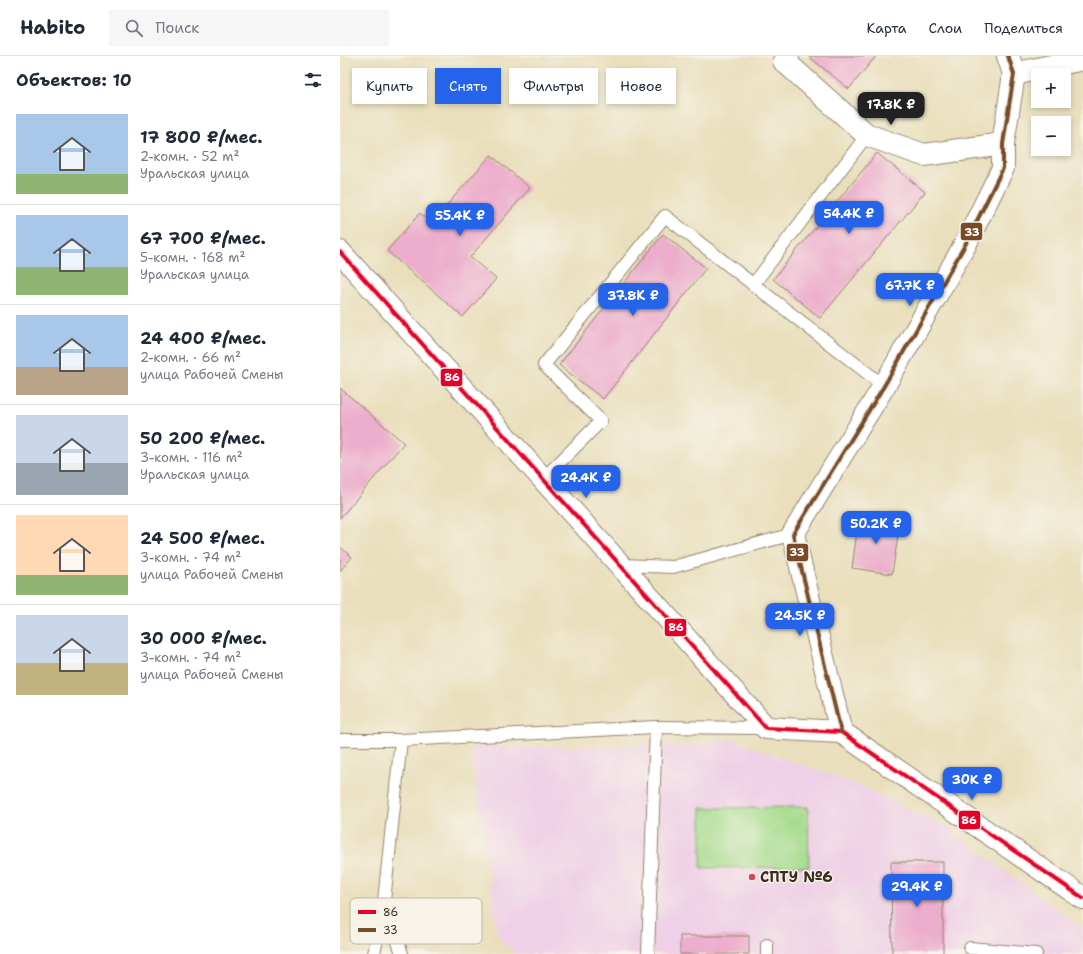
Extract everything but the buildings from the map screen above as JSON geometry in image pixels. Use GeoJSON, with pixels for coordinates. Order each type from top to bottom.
{"type":"FeatureCollection","features":[{"type":"Feature","properties":{"kind":"street"},"geometry":{"type":"LineString","coordinates":[[788,56],[784,61],[867,135],[924,155],[1003,144]]}},
{"type":"Feature","properties":{"kind":"street"},"geometry":{"type":"LineString","coordinates":[[841,732],[792,534],[884,386],[965,245],[1000,175],[1003,168],[1003,144],[1011,65],[1083,59]]}},
{"type":"Feature","properties":{"kind":"street"},"geometry":{"type":"LineString","coordinates":[[340,252],[622,565],[766,728],[841,732],[1083,898]]}},
{"type":"Feature","properties":{"kind":"lane"},"geometry":{"type":"LineString","coordinates":[[753,285],[867,135]]}},
{"type":"Feature","properties":{"kind":"lane"},"geometry":{"type":"LineString","coordinates":[[544,478],[601,421],[544,365],[665,216],[884,386]]}},
{"type":"Feature","properties":{"kind":"lane"},"geometry":{"type":"LineString","coordinates":[[622,565],[673,567],[792,534]]}},
{"type":"Feature","properties":{"kind":"lane"},"geometry":{"type":"LineString","coordinates":[[340,740],[401,740],[656,727],[766,728]]}},
{"type":"Feature","properties":{"kind":"lane"},"geometry":{"type":"LineString","coordinates":[[648,954],[656,727]]}},
{"type":"Feature","properties":{"kind":"lane"},"geometry":{"type":"LineString","coordinates":[[384,898],[401,740]]}},
{"type":"Feature","properties":{"kind":"lane"},"geometry":{"type":"LineString","coordinates":[[374,954],[376,944]]}},
{"type":"Feature","properties":{"kind":"lane"},"geometry":{"type":"LineString","coordinates":[[399,944],[402,954]]}},
{"type":"Feature","properties":{"kind":"lane"},"geometry":{"type":"LineString","coordinates":[[970,948],[1036,954]]}},
{"type":"Feature","properties":{"kind":"shaded area","name":"СПТУ №6"},"geometry":{"type":"Polygon","coordinates":[[[730,739],[853,783],[945,826],[1083,929],[1083,954],[515,954],[498,936],[471,747],[685,746],[730,739]]]}},
{"type":"Feature","properties":{"kind":"green space"},"geometry":{"type":"Polygon","coordinates":[[[808,807],[809,867],[701,868],[701,808],[808,807]]]}},
{"type":"Feature","properties":{"kind":"transit line","name":"33"},"geometry":{"type":"LineString","coordinates":[[841,732],[793,534],[884,386],[965,245],[1003,168],[1003,144],[1014,74],[1008,56]]}},
{"type":"Feature","properties":{"kind":"transit line","name":"86"},"geometry":{"type":"LineString","coordinates":[[340,252],[766,728],[841,732],[1083,898]]}},
{"type":"Feature","properties":{"kind":"place","name":"СПТУ №6"},"geometry":{"type":"Point","coordinates":[752,877]}}]}
